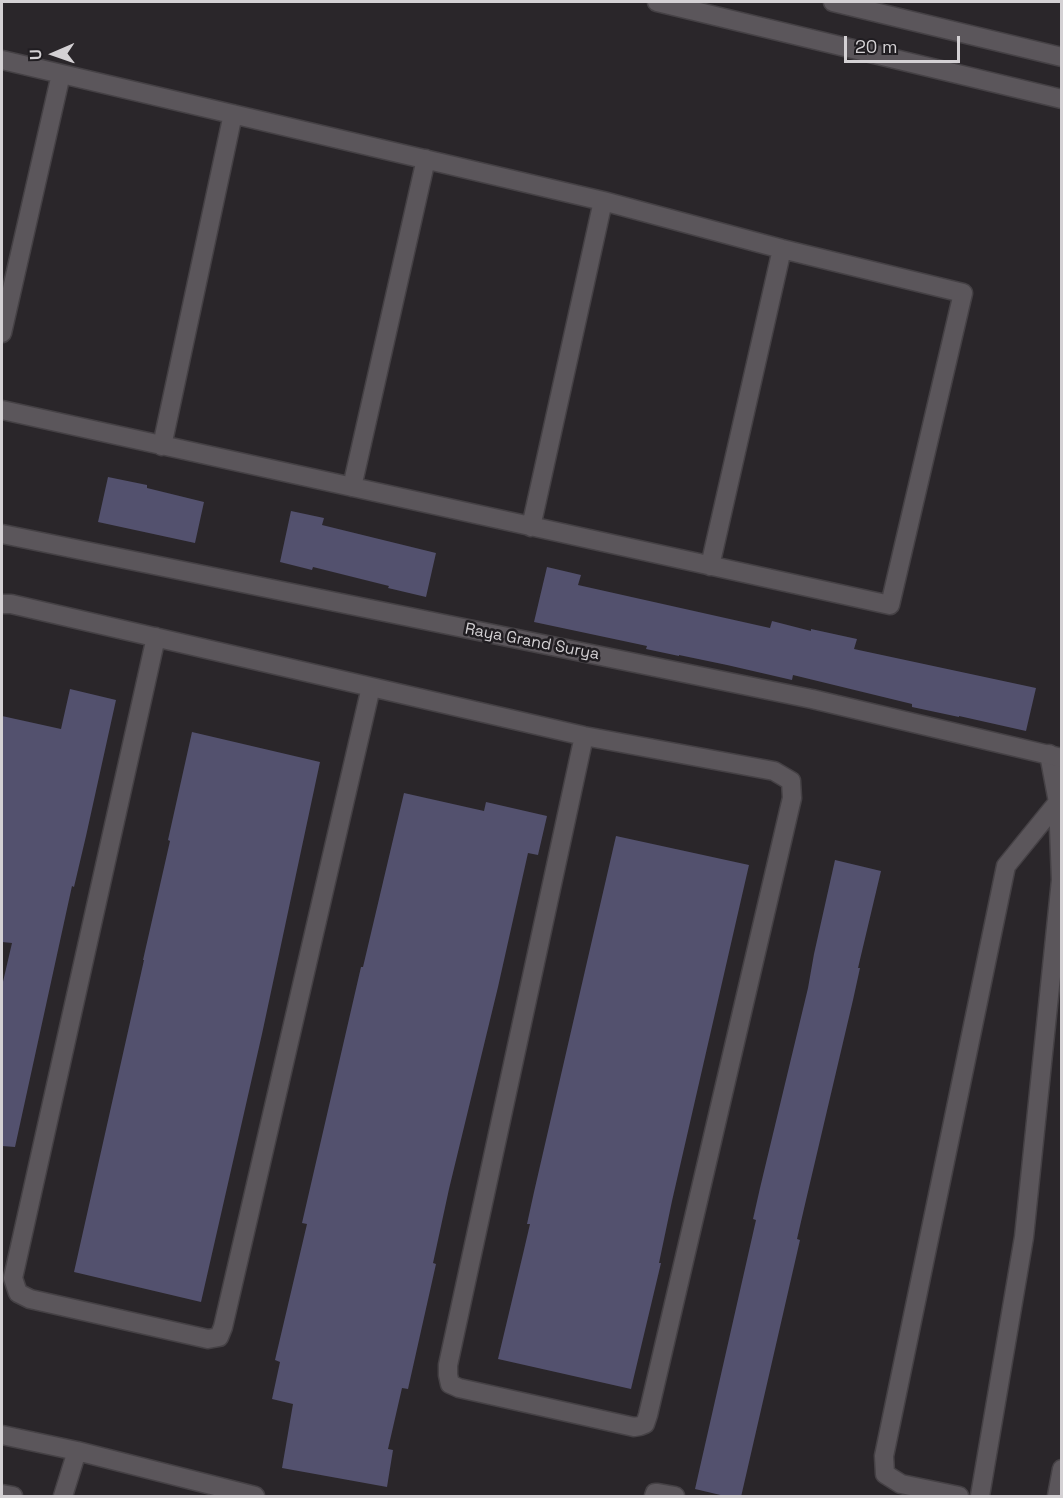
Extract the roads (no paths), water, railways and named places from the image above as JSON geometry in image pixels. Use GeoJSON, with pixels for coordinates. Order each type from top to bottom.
{"type":"FeatureCollection","features":[{"type":"Feature","properties":{"kind":"street"},"geometry":{"type":"LineString","coordinates":[[657,2],[1062,99]]}},
{"type":"Feature","properties":{"kind":"street"},"geometry":{"type":"LineString","coordinates":[[833,2],[1062,57]]}},
{"type":"Feature","properties":{"kind":"street"},"geometry":{"type":"LineString","coordinates":[[2,60],[603,201],[782,249],[963,293],[890,605],[2,410]]}},
{"type":"Feature","properties":{"kind":"street"},"geometry":{"type":"LineString","coordinates":[[2,333],[61,74]]}},
{"type":"Feature","properties":{"kind":"street"},"geometry":{"type":"LineString","coordinates":[[162,446],[233,114]]}},
{"type":"Feature","properties":{"kind":"street"},"geometry":{"type":"LineString","coordinates":[[352,487],[426,159]]}},
{"type":"Feature","properties":{"kind":"street"},"geometry":{"type":"LineString","coordinates":[[531,526],[603,201]]}},
{"type":"Feature","properties":{"kind":"street"},"geometry":{"type":"LineString","coordinates":[[710,566],[782,249]]}},
{"type":"Feature","properties":{"kind":"street","name":"Raya Grand Surya"},"geometry":{"type":"LineString","coordinates":[[2,534],[812,699],[1055,756]]}},
{"type":"Feature","properties":{"kind":"street"},"geometry":{"type":"LineString","coordinates":[[2,604],[11,604],[584,736],[774,771],[790,781],[792,798],[648,1415],[645,1424],[634,1427],[459,1388],[450,1384],[448,1375],[448,1365],[584,736]]}},
{"type":"Feature","properties":{"kind":"street"},"geometry":{"type":"LineString","coordinates":[[156,637],[13,1278],[18,1293],[30,1299],[208,1339],[219,1337],[370,687]]}},
{"type":"Feature","properties":{"kind":"street"},"geometry":{"type":"LineString","coordinates":[[980,1497],[1024,1237],[1061,880],[1055,756]]}},
{"type":"Feature","properties":{"kind":"street"},"geometry":{"type":"LineString","coordinates":[[959,1497],[901,1485],[885,1474],[884,1456],[1006,866],[1058,802]]}},
{"type":"Feature","properties":{"kind":"street"},"geometry":{"type":"LineString","coordinates":[[2,1435],[77,1451],[255,1497]]}},
{"type":"Feature","properties":{"kind":"street"},"geometry":{"type":"LineString","coordinates":[[63,1497],[77,1451]]}},
{"type":"Feature","properties":{"kind":"street"},"geometry":{"type":"LineString","coordinates":[[1056,1497],[1062,1469]]}},
{"type":"Feature","properties":{"kind":"street"},"geometry":{"type":"LineString","coordinates":[[654,1497],[655,1493],[675,1497]]}},
{"type":"Feature","properties":{"kind":"street"},"geometry":{"type":"LineString","coordinates":[[2,1494],[14,1497]]}}]}
